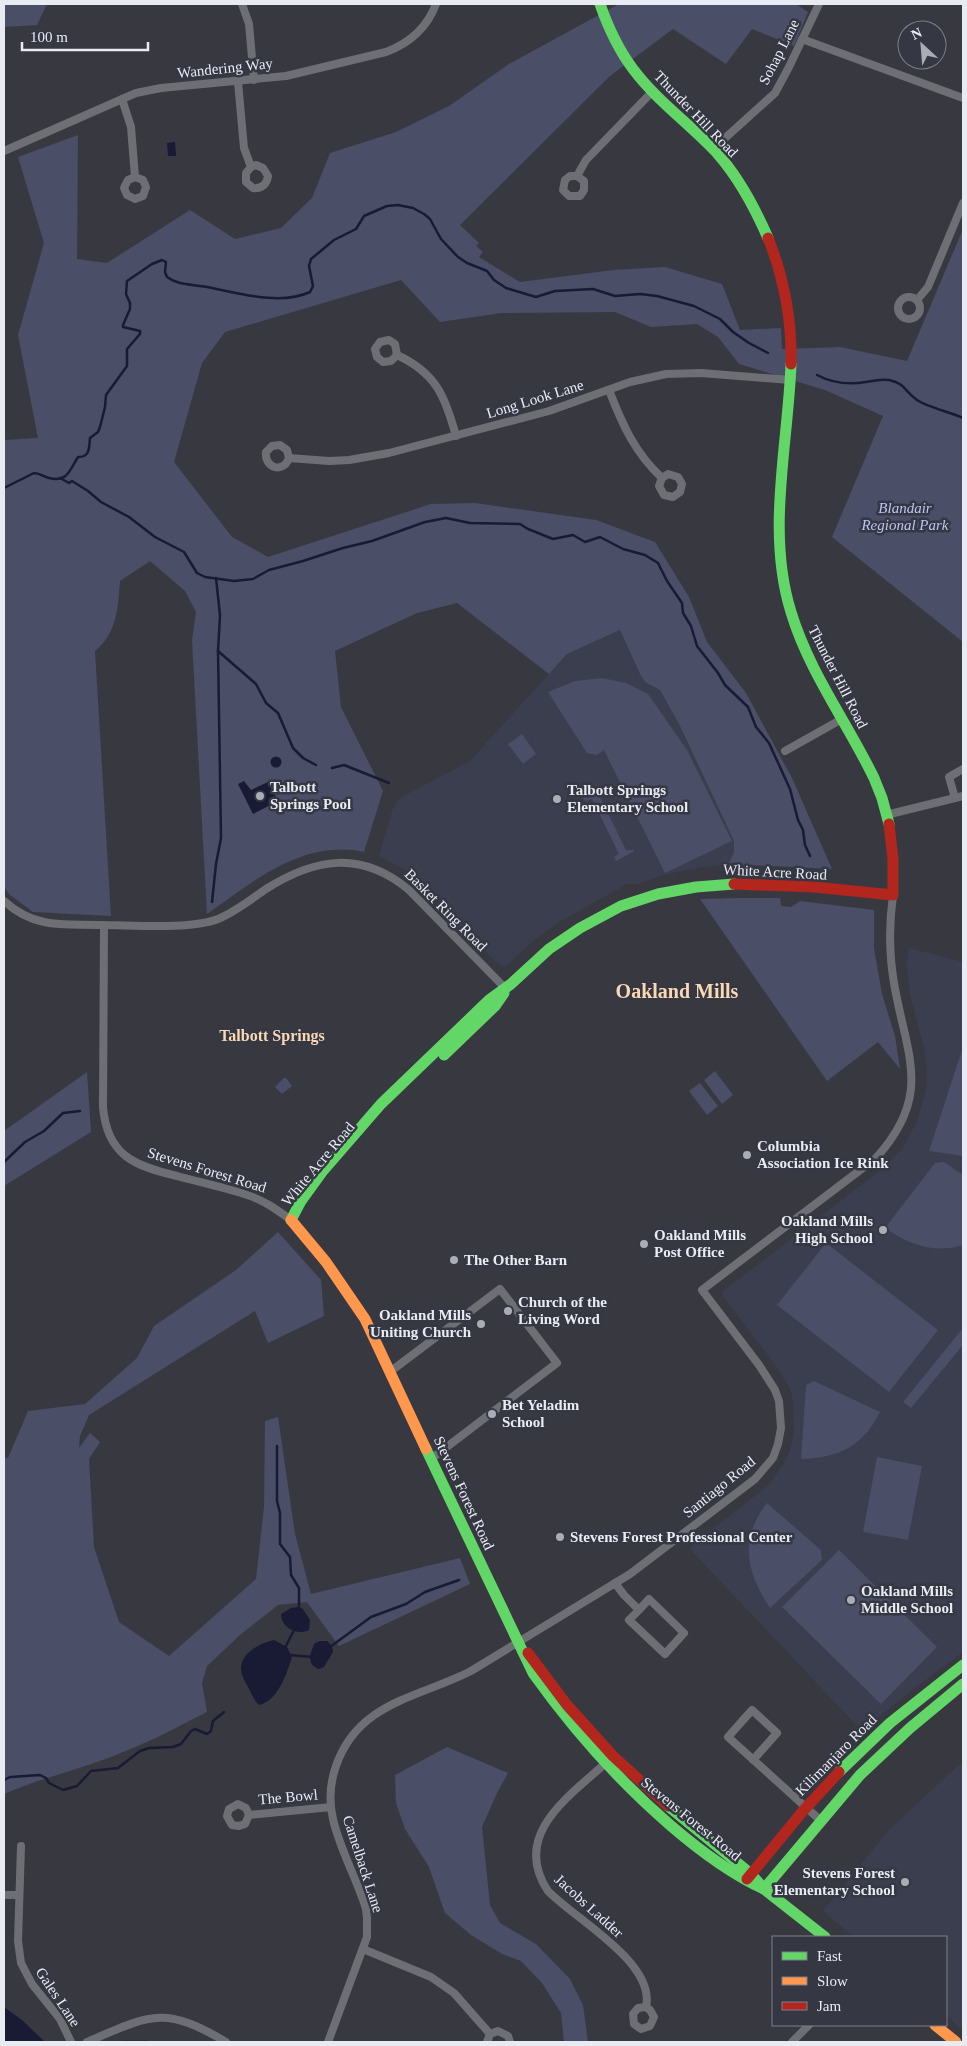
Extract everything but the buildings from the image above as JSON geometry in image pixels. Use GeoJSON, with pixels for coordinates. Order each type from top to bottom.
{"type":"FeatureCollection","features":[{"type":"Feature","properties":{"kind":"street"},"geometry":{"type":"LineString","coordinates":[[242,4],[249,24],[254,80]]}},
{"type":"Feature","properties":{"kind":"street","name":"Wandering Way"},"geometry":{"type":"LineString","coordinates":[[4,151],[136,93],[161,88],[254,80],[320,68],[396,48],[414,37],[422,28],[436,4]]}},
{"type":"Feature","properties":{"kind":"street","name":"Thunder Hill Road"},"geometry":{"type":"LineString","coordinates":[[600,4],[615,40],[638,75],[726,164],[747,196],[774,254],[780,273],[788,316],[791,360],[779,525],[781,571],[797,633],[875,782],[886,815],[892,852],[891,960],[899,1010],[910,1051],[912,1074],[909,1100],[897,1131],[876,1158],[702,1290]]}},
{"type":"Feature","properties":{"kind":"street","name":"Sohap Lane"},"geometry":{"type":"LineString","coordinates":[[713,149],[775,93],[819,4]]}},
{"type":"Feature","properties":{"kind":"street"},"geometry":{"type":"LineString","coordinates":[[802,39],[963,98]]}},
{"type":"Feature","properties":{"kind":"street"},"geometry":{"type":"LineString","coordinates":[[238,82],[244,148],[251,167]]}},
{"type":"Feature","properties":{"kind":"street"},"geometry":{"type":"LineString","coordinates":[[577,176],[586,160],[653,91]]}},
{"type":"Feature","properties":{"kind":"street"},"geometry":{"type":"LineString","coordinates":[[122,99],[131,127],[134,177]]}},
{"type":"Feature","properties":{"kind":"street"},"geometry":{"type":"LineString","coordinates":[[917,300],[928,287],[963,203]]}},
{"type":"Feature","properties":{"kind":"street"},"geometry":{"type":"LineString","coordinates":[[397,355],[417,366],[436,385],[448,406],[456,436]]}},
{"type":"Feature","properties":{"kind":"street","name":"Long Look Lane"},"geometry":{"type":"LineString","coordinates":[[289,458],[329,461],[349,460],[389,453],[549,411],[651,377],[680,373],[790,380]]}},
{"type":"Feature","properties":{"kind":"street"},"geometry":{"type":"LineString","coordinates":[[609,390],[621,422],[633,444],[643,459],[662,478]]}},
{"type":"Feature","properties":{"kind":"street"},"geometry":{"type":"LineString","coordinates":[[785,751],[842,719]]}},
{"type":"Feature","properties":{"kind":"street"},"geometry":{"type":"LineString","coordinates":[[886,815],[959,797],[949,777],[963,770]]}},
{"type":"Feature","properties":{"kind":"street","name":"Basket Ring Road"},"geometry":{"type":"LineString","coordinates":[[104,925],[205,923],[231,912],[298,871],[319,864],[349,862],[368,866],[394,877],[506,989]]}},
{"type":"Feature","properties":{"kind":"street","name":"White Acre Road"},"geometry":{"type":"LineString","coordinates":[[291,1220],[302,1211],[365,1132],[495,1006],[506,989],[545,953],[586,924],[615,909],[674,889],[696,885],[751,883],[893,895]]}},
{"type":"Feature","properties":{"kind":"street"},"geometry":{"type":"LineString","coordinates":[[4,901],[20,913],[44,922],[104,925]]}},
{"type":"Feature","properties":{"kind":"street","name":"Stevens Forest Road"},"geometry":{"type":"LineString","coordinates":[[104,925],[102,1107],[105,1125],[110,1138],[122,1154],[142,1166],[258,1198],[291,1220],[350,1294],[365,1319],[533,1673],[554,1704],[604,1764],[676,1830],[748,1877],[825,1936]]}},
{"type":"Feature","properties":{"kind":"street"},"geometry":{"type":"LineString","coordinates":[[390,1370],[500,1289],[557,1363],[431,1459]]}},
{"type":"Feature","properties":{"kind":"street","name":"Santiago Road"},"geometry":{"type":"LineString","coordinates":[[519,1642],[615,1583],[653,1557],[755,1479],[773,1458],[778,1444],[781,1415],[775,1390],[759,1365],[702,1290]]}},
{"type":"Feature","properties":{"kind":"street"},"geometry":{"type":"LineString","coordinates":[[615,1583],[639,1610]]}},
{"type":"Feature","properties":{"kind":"street"},"geometry":{"type":"LineString","coordinates":[[649,1600],[684,1634],[665,1654],[629,1620],[639,1610],[649,1600]]}},
{"type":"Feature","properties":{"kind":"street","name":"Stevens Forest Road"},"geometry":{"type":"LineString","coordinates":[[519,1642],[567,1705],[613,1756],[748,1877]]}},
{"type":"Feature","properties":{"kind":"street","name":"Camelback Lane"},"geometry":{"type":"LineString","coordinates":[[328,2042],[367,1937],[368,1918],[338,1834],[331,1807],[334,1773],[340,1756],[349,1738],[366,1720],[387,1705],[444,1684],[471,1671],[519,1642]]}},
{"type":"Feature","properties":{"kind":"street","name":"Kilimanjaro Road"},"geometry":{"type":"LineString","coordinates":[[748,1877],[806,1807],[850,1758],[906,1708],[963,1665]]}},
{"type":"Feature","properties":{"kind":"street","name":"Kilimanjaro Road"},"geometry":{"type":"LineString","coordinates":[[764,1889],[820,1820],[862,1773],[963,1684]]}},
{"type":"Feature","properties":{"kind":"street"},"geometry":{"type":"LineString","coordinates":[[753,1760],[777,1733],[752,1710],[728,1737],[753,1760],[820,1820]]}},
{"type":"Feature","properties":{"kind":"street","name":"Jacobs Ladder"},"geometry":{"type":"LineString","coordinates":[[613,1756],[549,1817],[536,1841],[536,1866],[542,1882],[552,1895],[629,1960],[647,1992],[646,2008]]}},
{"type":"Feature","properties":{"kind":"street","name":"The Bowl"},"geometry":{"type":"LineString","coordinates":[[249,1815],[331,1807]]}},
{"type":"Feature","properties":{"kind":"street","name":"Gales Lane"},"geometry":{"type":"LineString","coordinates":[[20,1846],[18,1941],[21,1963],[32,1984],[60,2019],[71,2042]]}},
{"type":"Feature","properties":{"kind":"street"},"geometry":{"type":"LineString","coordinates":[[4,1895],[19,1895]]}},
{"type":"Feature","properties":{"kind":"street"},"geometry":{"type":"LineString","coordinates":[[363,1949],[415,1969],[437,1980],[454,1993],[489,2038],[494,2032],[502,2031],[508,2036],[510,2042]]}},
{"type":"Feature","properties":{"kind":"street"},"geometry":{"type":"LineString","coordinates":[[87,2042],[133,2022],[163,2017],[178,2019],[195,2025],[226,2042]]}},
{"type":"Feature","properties":{"kind":"street"},"geometry":{"type":"LineString","coordinates":[[792,2042],[808,2026]]}},
{"type":"Feature","properties":{"kind":"street"},"geometry":{"type":"LineString","coordinates":[[936,2026],[956,2042]]}},
{"type":"Feature","properties":{"kind":"shaded area"},"geometry":{"type":"Polygon","coordinates":[[[175,142],[176,156],[168,156],[167,143],[175,142]]]}},
{"type":"Feature","properties":{"kind":"shaded area","name":"Talbott Springs Elementary School"},"geometry":{"type":"Polygon","coordinates":[[[620,630],[645,682],[660,690],[680,726],[734,841],[734,852],[729,864],[702,867],[667,874],[636,884],[627,884],[559,922],[534,940],[505,967],[496,962],[405,870],[379,856],[392,811],[397,801],[402,797],[470,761],[567,654],[620,630]]]}},
{"type":"Feature","properties":{"kind":"shaded area"},"geometry":{"type":"Polygon","coordinates":[[[276,756],[282,762],[276,768],[270,762],[276,756]]]}},
{"type":"Feature","properties":{"kind":"shaded area","name":"Talbott Springs Pool"},"geometry":{"type":"Polygon","coordinates":[[[244,781],[251,790],[268,782],[278,801],[253,814],[238,784],[244,781]]]}},
{"type":"Feature","properties":{"kind":"shaded area"},"geometry":{"type":"Polygon","coordinates":[[[909,948],[963,962],[963,1652],[862,1731],[689,1548],[770,1484],[790,1451],[794,1432],[793,1402],[790,1388],[722,1292],[881,1170],[902,1149],[917,1122],[926,1089],[927,1071],[925,1052],[909,990],[907,962],[909,948]]]}},
{"type":"Feature","properties":{"kind":"shaded area"},"geometry":{"type":"Polygon","coordinates":[[[298,1607],[303,1609],[310,1620],[309,1630],[305,1632],[291,1630],[282,1619],[281,1614],[291,1608],[298,1607]]]}},
{"type":"Feature","properties":{"kind":"shaded area"},"geometry":{"type":"Polygon","coordinates":[[[274,1640],[287,1647],[292,1657],[281,1686],[271,1698],[259,1705],[243,1678],[242,1664],[247,1654],[257,1646],[274,1640]]]}},
{"type":"Feature","properties":{"kind":"shaded area"},"geometry":{"type":"Polygon","coordinates":[[[327,1641],[332,1646],[333,1652],[324,1667],[319,1669],[312,1665],[310,1658],[315,1643],[327,1641]]]}},
{"type":"Feature","properties":{"kind":"shaded area","name":"Stevens Forest Elementary School"},"geometry":{"type":"Polygon","coordinates":[[[963,1761],[963,2031],[947,2016],[947,1936],[853,1936],[823,1911],[889,1830],[963,1761]]]}},
{"type":"Feature","properties":{"kind":"shaded area"},"geometry":{"type":"Polygon","coordinates":[[[4,2007],[22,2020],[45,2042],[4,2042],[4,2007]]]}},
{"type":"Feature","properties":{"kind":"green space"},"geometry":{"type":"Polygon","coordinates":[[[4,4],[47,4],[37,25],[4,27],[4,4]]]}},
{"type":"Feature","properties":{"kind":"green space","name":"Blandair Regional Park"},"geometry":{"type":"Polygon","coordinates":[[[619,4],[796,4],[808,12],[794,46],[752,29],[726,64],[673,29],[610,76],[460,225],[479,243],[476,246],[483,252],[479,257],[520,282],[614,270],[665,267],[722,284],[740,330],[781,328],[782,349],[840,347],[907,361],[963,229],[963,642],[832,537],[883,416],[825,390],[739,364],[718,337],[697,324],[651,327],[615,312],[501,313],[440,322],[401,280],[225,332],[202,363],[174,462],[232,537],[268,557],[431,504],[475,503],[596,520],[655,542],[689,597],[707,642],[746,693],[792,778],[832,869],[729,864],[734,852],[734,841],[680,726],[660,690],[645,682],[640,674],[620,630],[567,654],[549,674],[457,603],[417,613],[335,651],[341,707],[383,791],[364,852],[342,850],[320,852],[300,857],[261,876],[207,914],[192,640],[196,612],[185,591],[150,561],[120,581],[117,610],[112,628],[108,636],[95,651],[111,916],[33,912],[10,895],[4,887],[4,440],[38,438],[18,335],[44,243],[18,157],[78,135],[77,259],[107,263],[190,210],[235,239],[281,228],[312,198],[330,153],[396,132],[449,106],[509,64],[619,4]]]}},
{"type":"Feature","properties":{"kind":"green space"},"geometry":{"type":"Polygon","coordinates":[[[602,678],[626,683],[648,694],[687,750],[732,841],[665,873],[604,750],[597,755],[587,753],[548,692],[575,681],[602,678]]]}},
{"type":"Feature","properties":{"kind":"green space"},"geometry":{"type":"Polygon","coordinates":[[[522,734],[536,754],[523,764],[508,744],[522,734]]]}},
{"type":"Feature","properties":{"kind":"green space"},"geometry":{"type":"Polygon","coordinates":[[[602,788],[604,792],[599,795],[626,850],[634,850],[616,861],[614,857],[619,854],[592,799],[586,801],[583,799],[585,796],[602,788]]]}},
{"type":"Feature","properties":{"kind":"green space"},"geometry":{"type":"Polygon","coordinates":[[[780,898],[781,906],[791,907],[800,901],[874,910],[874,948],[882,994],[895,1036],[900,1069],[878,1042],[827,1081],[700,899],[780,898]]]}},
{"type":"Feature","properties":{"kind":"green space"},"geometry":{"type":"Polygon","coordinates":[[[963,1047],[963,1156],[929,1151],[963,1047]]]}},
{"type":"Feature","properties":{"kind":"green space"},"geometry":{"type":"Polygon","coordinates":[[[715,1071],[733,1095],[722,1104],[704,1080],[715,1071]]]}},
{"type":"Feature","properties":{"kind":"green space"},"geometry":{"type":"Polygon","coordinates":[[[87,1072],[91,1132],[4,1186],[4,1131],[87,1072]]]}},
{"type":"Feature","properties":{"kind":"green space"},"geometry":{"type":"Polygon","coordinates":[[[284,1078],[292,1086],[282,1094],[275,1087],[284,1078]]]}},
{"type":"Feature","properties":{"kind":"green space"},"geometry":{"type":"Polygon","coordinates":[[[700,1083],[718,1106],[707,1115],[689,1091],[700,1083]]]}},
{"type":"Feature","properties":{"kind":"green space"},"geometry":{"type":"Polygon","coordinates":[[[944,1162],[963,1175],[963,1245],[942,1249],[922,1246],[904,1239],[885,1228],[935,1163],[944,1162]]]}},
{"type":"Feature","properties":{"kind":"green space"},"geometry":{"type":"Polygon","coordinates":[[[278,1232],[321,1280],[324,1316],[268,1343],[255,1311],[89,1415],[80,1436],[79,1448],[90,1433],[100,1442],[89,1459],[94,1547],[119,1622],[169,1656],[256,1579],[264,1507],[265,1421],[278,1417],[295,1534],[311,1594],[460,1558],[470,1584],[339,1646],[307,1602],[278,1605],[240,1635],[207,1666],[202,1683],[207,1712],[134,1748],[4,1794],[4,1458],[8,1458],[28,1411],[85,1404],[137,1358],[154,1326],[236,1270],[278,1232]]]}},
{"type":"Feature","properties":{"kind":"green space"},"geometry":{"type":"Polygon","coordinates":[[[826,1243],[938,1330],[889,1392],[777,1305],[826,1243]]]}},
{"type":"Feature","properties":{"kind":"green space"},"geometry":{"type":"Polygon","coordinates":[[[963,1328],[963,1345],[911,1408],[903,1402],[963,1328]]]}},
{"type":"Feature","properties":{"kind":"green space"},"geometry":{"type":"Polygon","coordinates":[[[814,1381],[880,1412],[866,1434],[848,1448],[827,1456],[801,1459],[806,1385],[814,1381]]]}},
{"type":"Feature","properties":{"kind":"green space"},"geometry":{"type":"Polygon","coordinates":[[[877,1457],[922,1466],[908,1540],[863,1532],[877,1457]]]}},
{"type":"Feature","properties":{"kind":"green space"},"geometry":{"type":"Polygon","coordinates":[[[767,1503],[821,1550],[822,1560],[770,1608],[755,1581],[749,1555],[752,1530],[758,1516],[767,1503]]]}},
{"type":"Feature","properties":{"kind":"green space"},"geometry":{"type":"Polygon","coordinates":[[[839,1550],[937,1647],[881,1704],[782,1607],[839,1550]]]}},
{"type":"Feature","properties":{"kind":"green space"},"geometry":{"type":"Polygon","coordinates":[[[447,1747],[508,1773],[482,1827],[490,1905],[500,1923],[536,1944],[570,1979],[583,2005],[588,2042],[564,2042],[561,2013],[542,1983],[521,1961],[502,1954],[471,1935],[445,1913],[429,1867],[405,1829],[396,1803],[395,1775],[447,1747]]]}},
{"type":"Feature","properties":{"kind":"waterway"},"geometry":{"type":"LineString","coordinates":[[4,488],[34,473],[60,479],[68,474],[78,457],[87,454],[90,438],[98,432],[100,427],[106,395],[127,366],[127,349],[140,334],[140,331],[123,327],[130,309],[130,303],[126,294],[127,281],[152,264],[162,260],[166,262],[165,272],[167,277],[181,283],[259,297],[286,298],[298,296],[310,292],[313,286],[309,266],[311,259],[334,240],[356,229],[364,216],[387,206],[398,205],[413,208],[424,214],[430,219],[441,239],[458,257],[487,271],[494,280],[506,288],[536,297],[555,291],[593,289],[615,296],[640,294],[657,296],[694,306],[720,319],[733,332],[768,353]]}},
{"type":"Feature","properties":{"kind":"waterway"},"geometry":{"type":"LineString","coordinates":[[817,375],[834,382],[894,381],[921,403],[963,418]]}},
{"type":"Feature","properties":{"kind":"waterway"},"geometry":{"type":"LineString","coordinates":[[60,478],[69,483],[72,481],[101,502],[129,517],[155,537],[184,552],[197,573],[205,577],[234,581],[253,579],[269,570],[372,541],[425,522],[446,518],[470,523],[520,524],[553,539],[573,535],[585,542],[600,537],[623,549],[645,555],[658,563],[667,581],[682,603],[683,613],[691,626],[697,646],[725,685],[748,707],[756,727],[769,743],[790,789],[798,820],[803,830],[805,845],[810,856]]}},
{"type":"Feature","properties":{"kind":"waterway"},"geometry":{"type":"LineString","coordinates":[[212,902],[221,838],[218,651],[220,615],[216,578]]}},
{"type":"Feature","properties":{"kind":"waterway"},"geometry":{"type":"LineString","coordinates":[[218,651],[256,684],[266,703],[278,713],[293,748],[303,758],[316,765]]}},
{"type":"Feature","properties":{"kind":"waterway"},"geometry":{"type":"LineString","coordinates":[[332,768],[344,765],[389,783]]}},
{"type":"Feature","properties":{"kind":"waterway"},"geometry":{"type":"LineString","coordinates":[[4,1162],[25,1142],[44,1131],[63,1113],[80,1111]]}},
{"type":"Feature","properties":{"kind":"waterway"},"geometry":{"type":"LineString","coordinates":[[277,1446],[277,1501],[280,1513],[280,1544],[290,1557],[291,1575],[299,1588],[299,1611]]}},
{"type":"Feature","properties":{"kind":"waterway"},"geometry":{"type":"LineString","coordinates":[[330,1647],[371,1617],[406,1604],[425,1592],[459,1580]]}},
{"type":"Feature","properties":{"kind":"waterway"},"geometry":{"type":"LineString","coordinates":[[285,1648],[295,1628]]}},
{"type":"Feature","properties":{"kind":"waterway"},"geometry":{"type":"LineString","coordinates":[[289,1655],[313,1657]]}},
{"type":"Feature","properties":{"kind":"waterway"},"geometry":{"type":"LineString","coordinates":[[4,1780],[10,1777],[40,1775],[46,1778],[49,1783],[63,1790],[77,1786],[91,1771],[118,1768],[140,1751],[149,1748],[173,1747],[181,1744],[191,1731],[195,1729],[207,1734],[211,1731],[213,1721],[224,1712]]}},
{"type":"Feature","properties":{"kind":"waterway"},"geometry":{"type":"LineString","coordinates":[[124,2042],[147,2042]]}},
{"type":"Feature","properties":{"kind":"traffic: fast"},"geometry":{"type":"LineString","coordinates":[[600,4],[614,38],[633,69],[652,92],[707,142],[725,163],[746,194],[768,238]]}},
{"type":"Feature","properties":{"kind":"traffic: fast"},"geometry":{"type":"LineString","coordinates":[[791,364],[779,520],[784,582],[791,612],[808,655],[874,778],[889,824]]}},
{"type":"Feature","properties":{"kind":"traffic: fast"},"geometry":{"type":"LineString","coordinates":[[291,1220],[301,1201],[322,1172],[381,1104],[489,1000],[511,984],[549,949],[580,928],[621,906],[658,894],[696,887],[734,884]]}},
{"type":"Feature","properties":{"kind":"traffic: fast"},"geometry":{"type":"LineString","coordinates":[[444,1055],[495,1006],[504,993]]}},
{"type":"Feature","properties":{"kind":"traffic: fast"},"geometry":{"type":"LineString","coordinates":[[426,1449],[533,1673],[548,1694],[614,1772],[651,1808],[703,1852],[739,1876],[764,1889]]}},
{"type":"Feature","properties":{"kind":"traffic: fast"},"geometry":{"type":"LineString","coordinates":[[839,1772],[890,1723],[963,1665]]}},
{"type":"Feature","properties":{"kind":"traffic: fast"},"geometry":{"type":"LineString","coordinates":[[764,1889],[860,1775],[910,1728],[963,1684]]}},
{"type":"Feature","properties":{"kind":"traffic: fast"},"geometry":{"type":"LineString","coordinates":[[668,1806],[751,1874],[764,1889],[824,1936]]}},
{"type":"Feature","properties":{"kind":"traffic: slow"},"geometry":{"type":"LineString","coordinates":[[291,1220],[326,1262],[365,1319],[426,1449]]}},
{"type":"Feature","properties":{"kind":"traffic: slow"},"geometry":{"type":"LineString","coordinates":[[936,2026],[956,2042]]}},
{"type":"Feature","properties":{"kind":"traffic: jam"},"geometry":{"type":"LineString","coordinates":[[768,238],[774,253],[786,300],[791,364]]}},
{"type":"Feature","properties":{"kind":"traffic: jam"},"geometry":{"type":"LineString","coordinates":[[734,884],[814,887],[893,895],[893,859],[889,824]]}},
{"type":"Feature","properties":{"kind":"traffic: jam"},"geometry":{"type":"LineString","coordinates":[[528,1653],[567,1705],[613,1756],[668,1806]]}},
{"type":"Feature","properties":{"kind":"traffic: jam"},"geometry":{"type":"LineString","coordinates":[[747,1879],[803,1811],[839,1772]]}},
{"type":"Feature","properties":{"kind":"place","name":"Talbott Springs Pool"},"geometry":{"type":"Point","coordinates":[260,796]}},
{"type":"Feature","properties":{"kind":"place","name":"Talbott Springs Elementary School"},"geometry":{"type":"Point","coordinates":[557,799]}},
{"type":"Feature","properties":{"kind":"place","name":"Columbia Association Ice Rink"},"geometry":{"type":"Point","coordinates":[747,1155]}},
{"type":"Feature","properties":{"kind":"place","name":"Oakland Mills High School"},"geometry":{"type":"Point","coordinates":[883,1230]}},
{"type":"Feature","properties":{"kind":"place","name":"Oakland Mills Post Office"},"geometry":{"type":"Point","coordinates":[644,1244]}},
{"type":"Feature","properties":{"kind":"place","name":"The Other Barn"},"geometry":{"type":"Point","coordinates":[454,1260]}},
{"type":"Feature","properties":{"kind":"place","name":"Church of the Living Word"},"geometry":{"type":"Point","coordinates":[508,1311]}},
{"type":"Feature","properties":{"kind":"place","name":"Oakland Mills Uniting Church"},"geometry":{"type":"Point","coordinates":[481,1324]}},
{"type":"Feature","properties":{"kind":"place","name":"Bet Yeladim School"},"geometry":{"type":"Point","coordinates":[492,1414]}},
{"type":"Feature","properties":{"kind":"place","name":"Stevens Forest Professional Center"},"geometry":{"type":"Point","coordinates":[560,1537]}},
{"type":"Feature","properties":{"kind":"place","name":"Oakland Mills Middle School"},"geometry":{"type":"Point","coordinates":[851,1600]}},
{"type":"Feature","properties":{"kind":"place","name":"Stevens Forest Elementary School"},"geometry":{"type":"Point","coordinates":[905,1882]}},
{"type":"Feature","properties":{"kind":"district","name":"Oakland Mills"},"geometry":{"type":"Point","coordinates":[677,991]}},
{"type":"Feature","properties":{"kind":"district","name":"Talbott Springs"},"geometry":{"type":"Point","coordinates":[272,1035]}}]}
